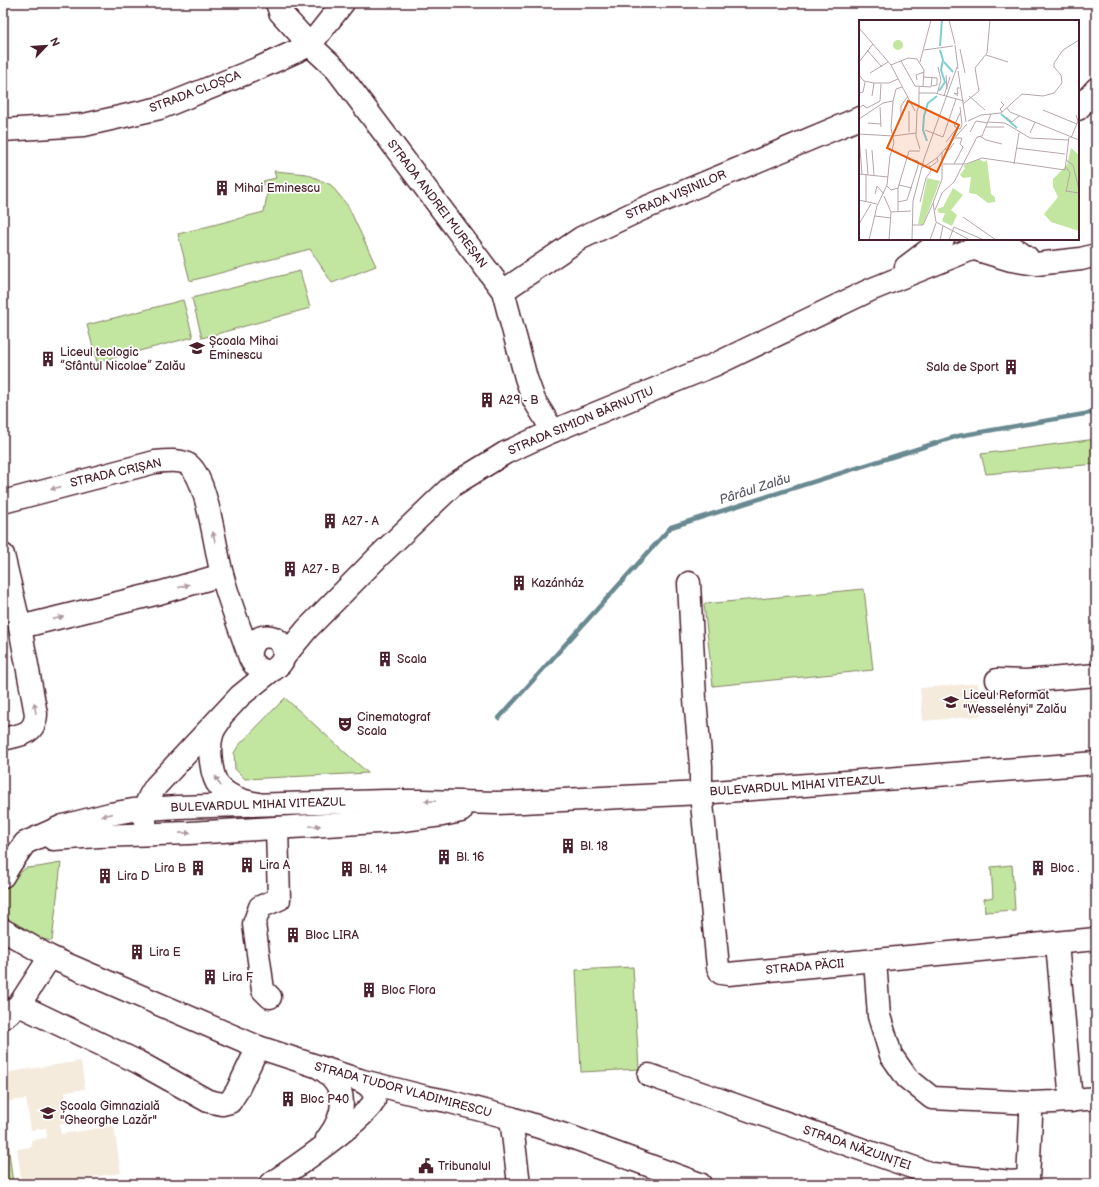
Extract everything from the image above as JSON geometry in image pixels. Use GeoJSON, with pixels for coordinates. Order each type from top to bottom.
{"type":"FeatureCollection","features":[{"type":"Feature","properties":{"kind":"street","name":"STRADA ANDREI MUREȘAN"},"geometry":{"type":"LineString","coordinates":[[277,3],[280,12],[310,45],[336,69],[503,291],[526,378],[534,400],[553,431]]}},
{"type":"Feature","properties":{"kind":"street"},"geometry":{"type":"LineString","coordinates":[[310,45],[343,3]]}},
{"type":"Feature","properties":{"kind":"street","name":"STRADA CLOȘCA"},"geometry":{"type":"LineString","coordinates":[[3,130],[84,125],[160,108],[259,68],[310,45]]}},
{"type":"Feature","properties":{"kind":"street"},"geometry":{"type":"LineString","coordinates":[[1079,107],[1096,89]]}},
{"type":"Feature","properties":{"kind":"street","name":"STRADA VIȘINILOR"},"geometry":{"type":"LineString","coordinates":[[503,291],[581,238],[640,210],[859,118]]}},
{"type":"Feature","properties":{"kind":"street","name":"STRADA SIMION BĂRNUȚIU"},"geometry":{"type":"LineString","coordinates":[[877,288],[920,258],[942,240]]}},
{"type":"Feature","properties":{"kind":"street"},"geometry":{"type":"LineString","coordinates":[[1000,240],[1019,251],[1036,264]]}},
{"type":"Feature","properties":{"kind":"street"},"geometry":{"type":"LineString","coordinates":[[975,244],[1011,260],[1036,264],[1096,255]]}},
{"type":"Feature","properties":{"kind":"street","name":"STRADA SIMION BĂRNUȚIU"},"geometry":{"type":"LineString","coordinates":[[146,834],[145,809],[148,799],[156,786],[240,696],[268,655],[307,629],[379,556],[453,485],[505,453],[553,431],[714,365],[877,288],[975,244]]}},
{"type":"Feature","properties":{"kind":"street","name":"STRADA CRIȘAN"},"geometry":{"type":"LineString","coordinates":[[3,502],[155,462],[175,461],[190,465],[201,483],[211,520],[222,575],[237,618],[268,655]]}},
{"type":"Feature","properties":{"kind":"street"},"geometry":{"type":"LineString","coordinates":[[3,555],[20,627],[36,714],[36,723],[27,733],[3,739]]}},
{"type":"Feature","properties":{"kind":"street"},"geometry":{"type":"LineString","coordinates":[[20,627],[159,593],[222,575]]}},
{"type":"Feature","properties":{"kind":"street","name":"STRADA PĂCII"},"geometry":{"type":"LineString","coordinates":[[688,582],[695,699],[701,766],[701,793],[718,968],[721,973],[728,974],[1096,939]]}},
{"type":"Feature","properties":{"kind":"street"},"geometry":{"type":"LineString","coordinates":[[237,618],[268,655]]}},
{"type":"Feature","properties":{"kind":"street"},"geometry":{"type":"LineString","coordinates":[[997,680],[1026,681],[1096,675]]}},
{"type":"Feature","properties":{"kind":"street"},"geometry":{"type":"LineString","coordinates":[[221,717],[212,736],[210,750],[212,765],[219,786],[228,794],[240,800],[263,805]]}},
{"type":"Feature","properties":{"kind":"street","name":"BULEVARDUL MIHAI VITEAZUL"},"geometry":{"type":"LineString","coordinates":[[3,850],[25,843],[64,826],[110,814],[145,809],[393,801],[497,803],[701,793],[1096,763]]}},
{"type":"Feature","properties":{"kind":"street","name":"BULEVARDUL MIHAI VITEAZUL"},"geometry":{"type":"LineString","coordinates":[[25,843],[60,838],[189,833],[395,821],[442,815],[497,803]]}},
{"type":"Feature","properties":{"kind":"street"},"geometry":{"type":"LineString","coordinates":[[270,997],[263,990],[254,924],[260,907],[279,899],[277,828]]}},
{"type":"Feature","properties":{"kind":"street"},"geometry":{"type":"LineString","coordinates":[[3,876],[25,843]]}},
{"type":"Feature","properties":{"kind":"street","name":"STRADA TUDOR VLADIMIRESCU"},"geometry":{"type":"LineString","coordinates":[[7,930],[50,957],[258,1047],[359,1080],[511,1118],[582,1141],[700,1184]]}},
{"type":"Feature","properties":{"kind":"street"},"geometry":{"type":"LineString","coordinates":[[1057,943],[1070,1101]]}},
{"type":"Feature","properties":{"kind":"street"},"geometry":{"type":"LineString","coordinates":[[50,957],[7,1014],[138,1062],[208,1101],[222,1104],[230,1102],[237,1091],[258,1047]]}},
{"type":"Feature","properties":{"kind":"street"},"geometry":{"type":"LineString","coordinates":[[875,960],[879,1016],[891,1055],[907,1078],[932,1098],[1030,1103],[1096,1098]]}},
{"type":"Feature","properties":{"kind":"street"},"geometry":{"type":"LineString","coordinates":[[312,1155],[332,1132],[341,1116],[341,1095],[337,1085],[328,1073],[320,1068]]}},
{"type":"Feature","properties":{"kind":"street","name":"STRADA NĂZUINȚEI"},"geometry":{"type":"LineString","coordinates":[[649,1075],[932,1174],[1012,1182],[1028,1182],[1031,1117],[1030,1103]]}},
{"type":"Feature","properties":{"kind":"street"},"geometry":{"type":"LineString","coordinates":[[270,1184],[312,1155],[373,1105],[374,1093],[369,1086],[359,1080]]}},
{"type":"Feature","properties":{"kind":"street"},"geometry":{"type":"LineString","coordinates":[[354,1122],[386,1101],[404,1097],[426,1097]]}},
{"type":"Feature","properties":{"kind":"street"},"geometry":{"type":"LineString","coordinates":[[511,1118],[519,1184]]}},
{"type":"Feature","properties":{"kind":"shaded area","name":"Liceul Reformat \"Wesselényi\" Zalău"},"geometry":{"type":"Polygon","coordinates":[[[978,683],[981,716],[923,721],[920,688],[978,683]]]}},
{"type":"Feature","properties":{"kind":"shaded area","name":"Școala Gimnazială \"Gheorghe Lazăr\""},"geometry":{"type":"Polygon","coordinates":[[[81,1061],[85,1089],[65,1092],[70,1123],[59,1125],[61,1134],[114,1126],[121,1173],[45,1184],[22,1184],[17,1149],[32,1147],[31,1140],[47,1138],[46,1128],[31,1130],[26,1099],[3,1102],[3,1073],[81,1061]]]}},
{"type":"Feature","properties":{"kind":"green space"},"geometry":{"type":"Polygon","coordinates":[[[274,171],[307,174],[331,185],[348,206],[376,266],[332,283],[310,249],[190,281],[178,234],[264,212],[267,195],[263,181],[276,178],[274,171]]]}},
{"type":"Feature","properties":{"kind":"green space"},"geometry":{"type":"Polygon","coordinates":[[[300,271],[310,308],[202,338],[192,298],[300,271]]]}},
{"type":"Feature","properties":{"kind":"green space"},"geometry":{"type":"Polygon","coordinates":[[[183,300],[193,337],[97,362],[87,325],[183,300]]]}},
{"type":"Feature","properties":{"kind":"green space"},"geometry":{"type":"Polygon","coordinates":[[[1096,439],[1096,464],[986,474],[981,454],[1096,439]]]}},
{"type":"Feature","properties":{"kind":"green space"},"geometry":{"type":"Polygon","coordinates":[[[864,589],[873,670],[713,686],[704,604],[864,589]]]}},
{"type":"Feature","properties":{"kind":"green space"},"geometry":{"type":"Polygon","coordinates":[[[285,698],[368,773],[245,779],[235,769],[234,753],[239,745],[285,698]]]}},
{"type":"Feature","properties":{"kind":"green space"},"geometry":{"type":"Polygon","coordinates":[[[61,863],[52,941],[28,936],[8,920],[3,898],[4,885],[26,868],[61,863]]]}},
{"type":"Feature","properties":{"kind":"green space"},"geometry":{"type":"Polygon","coordinates":[[[1012,865],[1015,910],[985,912],[984,899],[993,897],[991,867],[1012,865]]]}},
{"type":"Feature","properties":{"kind":"green space"},"geometry":{"type":"Polygon","coordinates":[[[633,967],[639,1069],[581,1072],[576,970],[633,967]]]}},
{"type":"Feature","properties":{"kind":"green space"},"geometry":{"type":"Polygon","coordinates":[[[4,1111],[13,1184],[3,1184],[4,1111]]]}},
{"type":"Feature","properties":{"kind":"waterway","name":"Pârâul Zalău"},"geometry":{"type":"LineString","coordinates":[[499,718],[671,527],[958,436],[1096,412]]}},
{"type":"Feature","properties":{"kind":"place","name":"Mihai Eminescu"},"geometry":{"type":"Point","coordinates":[222,188]}},
{"type":"Feature","properties":{"kind":"place","name":"Școala Mihai Eminescu"},"geometry":{"type":"Point","coordinates":[197,348]}},
{"type":"Feature","properties":{"kind":"place","name":"Liceul teologic ”Sfântul Nicolae” Zalău"},"geometry":{"type":"Point","coordinates":[48,359]}},
{"type":"Feature","properties":{"kind":"place","name":"Sala de Sport"},"geometry":{"type":"Point","coordinates":[1011,367]}},
{"type":"Feature","properties":{"kind":"place","name":"A29 - B"},"geometry":{"type":"Point","coordinates":[487,400]}},
{"type":"Feature","properties":{"kind":"place","name":"A27 - A"},"geometry":{"type":"Point","coordinates":[330,521]}},
{"type":"Feature","properties":{"kind":"place","name":"A27 - B"},"geometry":{"type":"Point","coordinates":[290,569]}},
{"type":"Feature","properties":{"kind":"place","name":"Kazánház"},"geometry":{"type":"Point","coordinates":[519,583]}},
{"type":"Feature","properties":{"kind":"place","name":"Scala"},"geometry":{"type":"Point","coordinates":[385,659]}},
{"type":"Feature","properties":{"kind":"place","name":"Liceul Reformat \"Wesselényi\" Zalău"},"geometry":{"type":"Point","coordinates":[951,702]}},
{"type":"Feature","properties":{"kind":"place","name":"Cinematograf Scala"},"geometry":{"type":"Point","coordinates":[345,724]}},
{"type":"Feature","properties":{"kind":"place","name":"Bl. 18"},"geometry":{"type":"Point","coordinates":[568,846]}},
{"type":"Feature","properties":{"kind":"place","name":"Bl. 16"},"geometry":{"type":"Point","coordinates":[444,857]}},
{"type":"Feature","properties":{"kind":"place","name":"Lira A"},"geometry":{"type":"Point","coordinates":[247,865]}},
{"type":"Feature","properties":{"kind":"place","name":"Lira B"},"geometry":{"type":"Point","coordinates":[198,868]}},
{"type":"Feature","properties":{"kind":"place","name":"Bloc ."},"geometry":{"type":"Point","coordinates":[1038,868]}},
{"type":"Feature","properties":{"kind":"place","name":"Bl. 14"},"geometry":{"type":"Point","coordinates":[347,869]}},
{"type":"Feature","properties":{"kind":"place","name":"Lira D"},"geometry":{"type":"Point","coordinates":[105,876]}},
{"type":"Feature","properties":{"kind":"place","name":"Bloc LIRA"},"geometry":{"type":"Point","coordinates":[293,935]}},
{"type":"Feature","properties":{"kind":"place","name":"Lira E"},"geometry":{"type":"Point","coordinates":[137,952]}},
{"type":"Feature","properties":{"kind":"place","name":"Lira F"},"geometry":{"type":"Point","coordinates":[210,977]}},
{"type":"Feature","properties":{"kind":"place","name":"Bloc Flora"},"geometry":{"type":"Point","coordinates":[369,990]}},
{"type":"Feature","properties":{"kind":"place","name":"Bloc P40"},"geometry":{"type":"Point","coordinates":[288,1099]}},
{"type":"Feature","properties":{"kind":"place","name":"Școala Gimnazială \"Gheorghe Lazăr\""},"geometry":{"type":"Point","coordinates":[48,1113]}},
{"type":"Feature","properties":{"kind":"place","name":"Tribunalul"},"geometry":{"type":"Point","coordinates":[426,1166]}}]}
